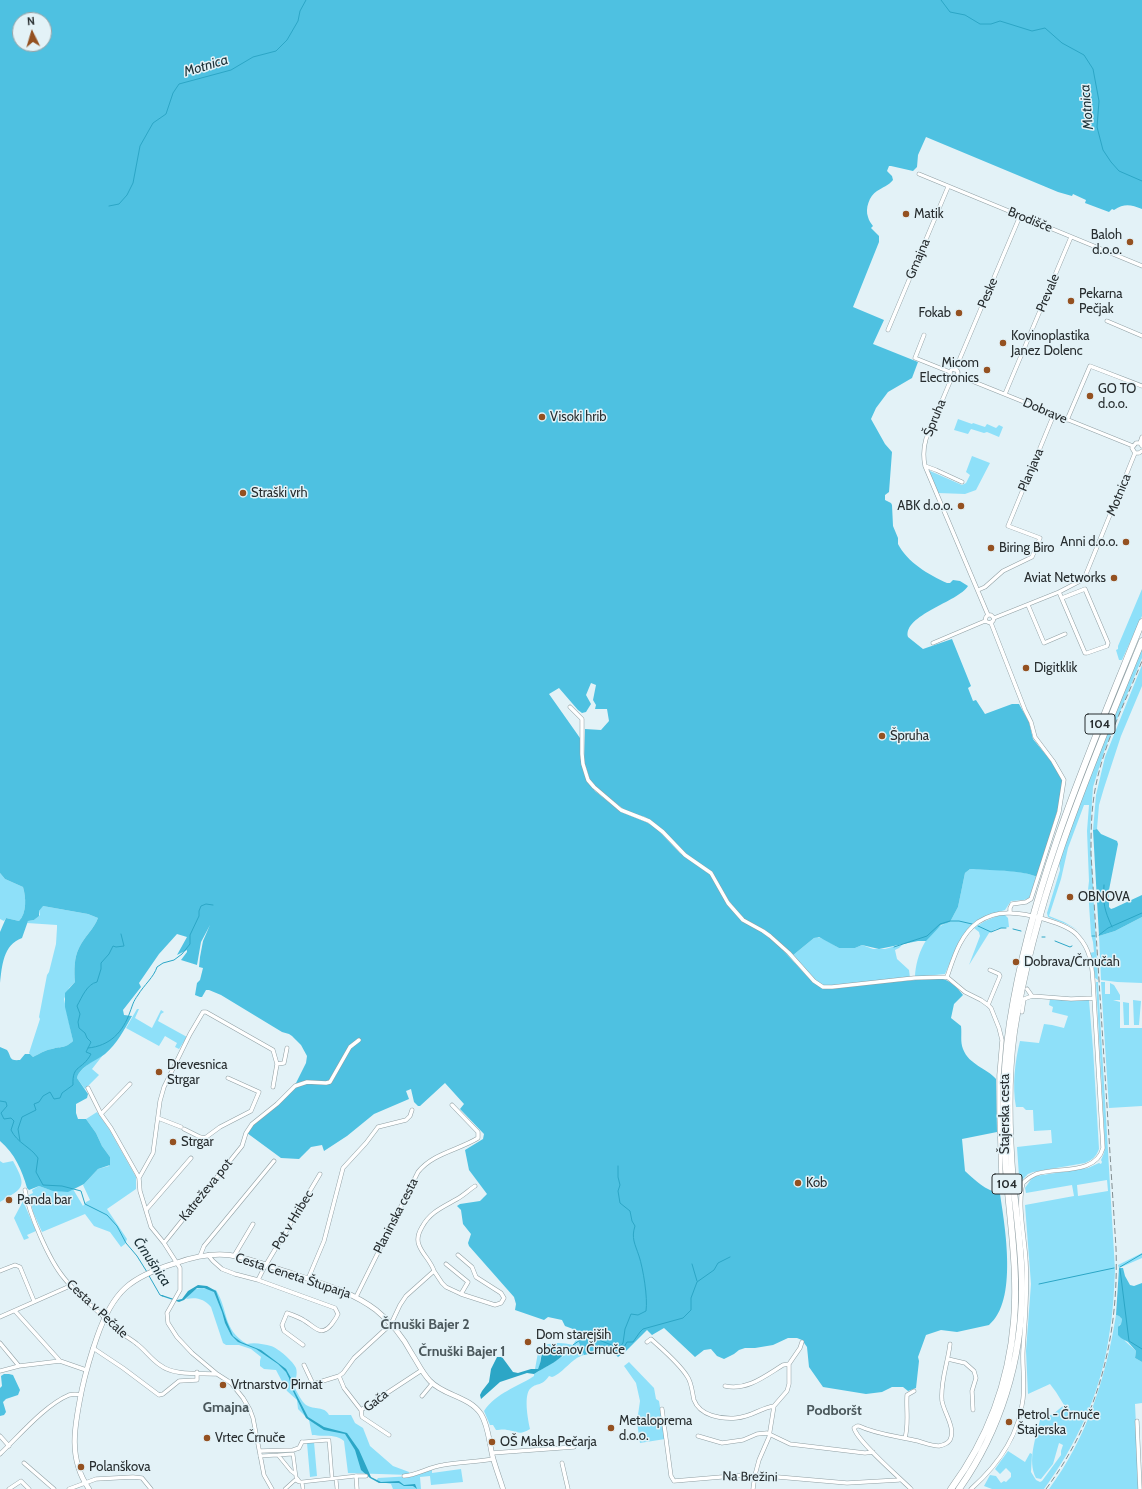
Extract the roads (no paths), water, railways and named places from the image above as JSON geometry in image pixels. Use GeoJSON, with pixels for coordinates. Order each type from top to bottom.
{"type":"FeatureCollection","features":[{"type":"Feature","properties":{"kind":"main road","name":"Štajerska cesta"},"geometry":{"type":"LineString","coordinates":[[950,1489],[957,1481],[980,1443],[996,1406],[1006,1371],[1014,1322],[1015,1282],[1004,1137],[1005,1074],[1014,1000],[1060,827],[1082,768],[1142,622]]}},
{"type":"Feature","properties":{"kind":"main road","name":"Štajerska cesta"},"geometry":{"type":"LineString","coordinates":[[959,1489],[982,1452],[1003,1405],[1012,1373],[1020,1329],[1022,1290],[1010,1148],[1010,1071],[1018,1010],[1036,918],[1089,770],[1142,641]]}},
{"type":"Feature","properties":{"kind":"main road"},"geometry":{"type":"LineString","coordinates":[[947,1489],[957,1481]]}},
{"type":"Feature","properties":{"kind":"street","name":"Brodišče"},"geometry":{"type":"LineString","coordinates":[[919,174],[1142,266]]}},
{"type":"Feature","properties":{"kind":"street","name":"Gmajna"},"geometry":{"type":"LineString","coordinates":[[888,330],[948,187]]}},
{"type":"Feature","properties":{"kind":"street","name":"Peske"},"geometry":{"type":"LineString","coordinates":[[955,370],[1020,216]]}},
{"type":"Feature","properties":{"kind":"street","name":"Prevale"},"geometry":{"type":"LineString","coordinates":[[1005,394],[1072,237]]}},
{"type":"Feature","properties":{"kind":"street"},"geometry":{"type":"LineString","coordinates":[[1107,321],[1142,336]]}},
{"type":"Feature","properties":{"kind":"street"},"geometry":{"type":"LineString","coordinates":[[924,335],[915,358],[950,372],[955,370],[957,371],[956,377],[952,377],[950,372]]}},
{"type":"Feature","properties":{"kind":"street"},"geometry":{"type":"LineString","coordinates":[[1067,420],[1090,366],[1142,386]]}},
{"type":"Feature","properties":{"kind":"street","name":"Dobrave"},"geometry":{"type":"LineString","coordinates":[[957,375],[1133,446]]}},
{"type":"Feature","properties":{"kind":"street","name":"Špruha"},"geometry":{"type":"LineString","coordinates":[[952,377],[923,448],[923,457],[925,466],[988,615]]}},
{"type":"Feature","properties":{"kind":"street","name":"Planjava"},"geometry":{"type":"LineString","coordinates":[[978,590],[985,587],[1003,571],[1032,557],[1040,538],[1008,526],[1054,414]]}},
{"type":"Feature","properties":{"kind":"street"},"geometry":{"type":"LineString","coordinates":[[1142,437],[1141,445],[1135,444],[1133,446],[1133,451],[1135,453],[1142,451]]}},
{"type":"Feature","properties":{"kind":"street","name":"Motnica"},"geometry":{"type":"LineString","coordinates":[[994,618],[1060,592],[1084,579],[1135,453]]}},
{"type":"Feature","properties":{"kind":"street"},"geometry":{"type":"LineString","coordinates":[[925,466],[962,482]]}},
{"type":"Feature","properties":{"kind":"street"},"geometry":{"type":"LineString","coordinates":[[1060,592],[1062,598],[1085,653],[1087,654],[1107,646],[1108,643],[1085,589],[1062,598]]}},
{"type":"Feature","properties":{"kind":"street"},"geometry":{"type":"LineString","coordinates":[[1028,605],[1044,643],[1065,634]]}},
{"type":"Feature","properties":{"kind":"street"},"geometry":{"type":"LineString","coordinates":[[985,621],[986,617],[991,615],[994,618],[991,623]]}},
{"type":"Feature","properties":{"kind":"street"},"geometry":{"type":"LineString","coordinates":[[933,643],[985,621],[991,623]]}},
{"type":"Feature","properties":{"kind":"street"},"geometry":{"type":"LineString","coordinates":[[991,623],[1031,722],[1035,737],[1053,761],[1064,780],[1059,812],[1031,899],[1026,902],[1012,904],[1010,912]]}},
{"type":"Feature","properties":{"kind":"street"},"geometry":{"type":"LineString","coordinates":[[570,707],[582,719],[583,764],[588,780],[594,787],[621,810],[649,821],[656,826],[685,855],[710,873],[728,903],[738,914],[744,920],[770,936],[789,953],[814,981],[823,986],[832,987],[914,978],[947,977],[965,992],[982,1000],[991,1008],[1002,1040],[999,1075],[1002,1176]]}},
{"type":"Feature","properties":{"kind":"street"},"geometry":{"type":"LineString","coordinates":[[947,977],[955,954],[970,930],[979,922],[988,917],[1010,912],[1064,926],[1077,934],[1089,953],[1092,964],[1103,1148],[1097,1161],[1089,1165],[1037,1174],[1030,1177],[1023,1183],[1020,1198],[1027,1290],[1023,1352],[1023,1400],[1017,1423],[1008,1445],[994,1466],[971,1489]]}},
{"type":"Feature","properties":{"kind":"street"},"geometry":{"type":"LineString","coordinates":[[988,1005],[1000,976],[999,974],[990,970]]}},
{"type":"Feature","properties":{"kind":"street"},"geometry":{"type":"LineString","coordinates":[[1022,1012],[1027,989],[1032,996]]}},
{"type":"Feature","properties":{"kind":"street"},"geometry":{"type":"LineString","coordinates":[[1024,999],[1032,996],[1055,998],[1094,998]]}},
{"type":"Feature","properties":{"kind":"street"},"geometry":{"type":"LineString","coordinates":[[139,1178],[153,1153],[160,1101],[164,1087],[190,1034],[203,1012],[206,1012],[271,1049],[277,1064],[273,1087]]}},
{"type":"Feature","properties":{"kind":"street","name":"Katreževa pot"},"geometry":{"type":"LineString","coordinates":[[164,1243],[242,1146],[245,1136],[255,1121],[277,1104],[298,1084],[311,1081],[326,1083],[330,1082],[350,1047],[359,1040]]}},
{"type":"Feature","properties":{"kind":"street"},"geometry":{"type":"LineString","coordinates":[[277,1064],[284,1063],[287,1048]]}},
{"type":"Feature","properties":{"kind":"street"},"geometry":{"type":"LineString","coordinates":[[158,1118],[205,1138],[220,1127],[251,1111],[257,1099],[258,1092],[228,1078]]}},
{"type":"Feature","properties":{"kind":"street"},"geometry":{"type":"LineString","coordinates":[[101,1114],[130,1084]]}},
{"type":"Feature","properties":{"kind":"street"},"geometry":{"type":"LineString","coordinates":[[88,1088],[101,1114],[111,1128],[139,1178],[140,1191],[151,1226],[177,1262],[181,1272],[180,1288],[167,1313],[168,1323],[177,1337],[192,1353],[217,1374],[231,1383],[243,1398],[250,1410],[264,1475],[272,1489]]}},
{"type":"Feature","properties":{"kind":"street","name":"Planinska cesta"},"geometry":{"type":"LineString","coordinates":[[356,1297],[418,1172],[435,1158],[478,1138],[478,1132],[452,1105]]}},
{"type":"Feature","properties":{"kind":"street"},"geometry":{"type":"LineString","coordinates":[[308,1279],[324,1241],[343,1168],[366,1143],[378,1127],[406,1120],[410,1116],[412,1110]]}},
{"type":"Feature","properties":{"kind":"street"},"geometry":{"type":"LineString","coordinates":[[146,1210],[191,1158]]}},
{"type":"Feature","properties":{"kind":"street"},"geometry":{"type":"LineString","coordinates":[[200,1256],[204,1246],[274,1161]]}},
{"type":"Feature","properties":{"kind":"street","name":"Pot v Hribec"},"geometry":{"type":"LineString","coordinates":[[258,1280],[320,1174]]}},
{"type":"Feature","properties":{"kind":"street"},"geometry":{"type":"LineString","coordinates":[[458,1255],[472,1267],[476,1277],[501,1293],[504,1298],[501,1303],[495,1304],[461,1294],[444,1285],[418,1244],[420,1230],[426,1220],[432,1214],[459,1198],[475,1186]]}},
{"type":"Feature","properties":{"kind":"street","name":"Cesta v Pečale"},"geometry":{"type":"LineString","coordinates":[[25,1190],[29,1208],[49,1253],[70,1286],[119,1332],[138,1344],[158,1365],[172,1370],[217,1374]]}},
{"type":"Feature","properties":{"kind":"street"},"geometry":{"type":"LineString","coordinates":[[234,1256],[253,1224]]}},
{"type":"Feature","properties":{"kind":"street","name":"Cesta Ceneta Štuparja"},"geometry":{"type":"LineString","coordinates":[[208,1255],[213,1262],[222,1269],[258,1280],[330,1306],[337,1311],[336,1319],[327,1330],[323,1332],[319,1331],[304,1320],[287,1313],[282,1325],[284,1332],[304,1345]]}},
{"type":"Feature","properties":{"kind":"street","name":"Cesta Ceneta Štuparja"},"geometry":{"type":"LineString","coordinates":[[89,1489],[78,1466],[74,1442],[75,1430],[86,1370],[104,1317],[120,1292],[133,1281],[147,1273],[177,1262],[208,1255],[234,1256],[266,1265],[344,1291],[377,1311],[391,1324],[402,1338],[432,1384],[446,1393],[468,1402],[479,1412],[486,1423],[493,1459],[503,1489]]}},
{"type":"Feature","properties":{"kind":"street"},"geometry":{"type":"LineString","coordinates":[[446,1264],[468,1282],[461,1294]]}},
{"type":"Feature","properties":{"kind":"street"},"geometry":{"type":"LineString","coordinates":[[0,1271],[18,1265],[26,1280],[34,1301]]}},
{"type":"Feature","properties":{"kind":"street"},"geometry":{"type":"LineString","coordinates":[[304,1365],[313,1384],[339,1376],[354,1358],[391,1324],[406,1296],[434,1271]]}},
{"type":"Feature","properties":{"kind":"street"},"geometry":{"type":"LineString","coordinates":[[0,1318],[34,1301],[70,1286]]}},
{"type":"Feature","properties":{"kind":"street"},"geometry":{"type":"LineString","coordinates":[[15,1311],[60,1361]]}},
{"type":"Feature","properties":{"kind":"street"},"geometry":{"type":"LineString","coordinates":[[647,1342],[651,1338],[682,1370],[690,1381],[697,1406],[706,1413],[724,1418],[744,1417],[751,1416],[768,1407],[774,1406]]}},
{"type":"Feature","properties":{"kind":"street"},"geometry":{"type":"LineString","coordinates":[[725,1386],[736,1387],[753,1383],[783,1365],[788,1364],[800,1348],[802,1342]]}},
{"type":"Feature","properties":{"kind":"street"},"geometry":{"type":"LineString","coordinates":[[0,1343],[19,1366]]}},
{"type":"Feature","properties":{"kind":"street"},"geometry":{"type":"LineString","coordinates":[[911,1489],[899,1480],[895,1473],[855,1432],[855,1426],[859,1426],[876,1433],[905,1438],[931,1445],[940,1446],[946,1444],[950,1440],[952,1434],[944,1407],[942,1378],[948,1360],[950,1344]]}},
{"type":"Feature","properties":{"kind":"street"},"geometry":{"type":"LineString","coordinates":[[93,1348],[159,1395],[163,1394],[179,1381],[197,1380],[197,1372]]}},
{"type":"Feature","properties":{"kind":"street"},"geometry":{"type":"LineString","coordinates":[[948,1360],[965,1363],[974,1371],[976,1378],[972,1391],[973,1410]]}},
{"type":"Feature","properties":{"kind":"street"},"geometry":{"type":"LineString","coordinates":[[0,1371],[19,1366],[60,1361],[86,1370]]}},
{"type":"Feature","properties":{"kind":"street"},"geometry":{"type":"LineString","coordinates":[[753,1489],[755,1475],[762,1452],[770,1434],[774,1406],[787,1391],[789,1384],[788,1364]]}},
{"type":"Feature","properties":{"kind":"street","name":"Gača"},"geometry":{"type":"LineString","coordinates":[[389,1435],[362,1417],[361,1410],[422,1370]]}},
{"type":"Feature","properties":{"kind":"street"},"geometry":{"type":"LineString","coordinates":[[339,1376],[344,1388],[361,1410]]}},
{"type":"Feature","properties":{"kind":"street"},"geometry":{"type":"LineString","coordinates":[[422,1396],[432,1384]]}},
{"type":"Feature","properties":{"kind":"street"},"geometry":{"type":"LineString","coordinates":[[905,1438],[908,1428],[906,1410],[907,1394],[914,1391]]}},
{"type":"Feature","properties":{"kind":"street"},"geometry":{"type":"LineString","coordinates":[[0,1454],[44,1412],[70,1395],[81,1395]]}},
{"type":"Feature","properties":{"kind":"street","name":"Na Brežini"},"geometry":{"type":"LineString","coordinates":[[662,1409],[671,1476],[674,1481],[723,1476],[755,1475],[847,1483],[899,1480]]}},
{"type":"Feature","properties":{"kind":"street"},"geometry":{"type":"LineString","coordinates":[[1137,1421],[1140,1489]]}},
{"type":"Feature","properties":{"kind":"street"},"geometry":{"type":"LineString","coordinates":[[698,1436],[722,1443],[742,1440],[766,1433],[798,1445],[865,1453],[874,1452]]}},
{"type":"Feature","properties":{"kind":"street"},"geometry":{"type":"LineString","coordinates":[[0,1436],[9,1446]]}},
{"type":"Feature","properties":{"kind":"street"},"geometry":{"type":"LineString","coordinates":[[260,1456],[293,1452],[299,1448],[302,1442],[329,1440],[332,1478]]}},
{"type":"Feature","properties":{"kind":"street"},"geometry":{"type":"LineString","coordinates":[[492,1453],[574,1447]]}},
{"type":"Feature","properties":{"kind":"street"},"geometry":{"type":"LineString","coordinates":[[260,1451],[293,1452]]}},
{"type":"Feature","properties":{"kind":"street"},"geometry":{"type":"LineString","coordinates":[[293,1452],[295,1474]]}},
{"type":"Feature","properties":{"kind":"street"},"geometry":{"type":"LineString","coordinates":[[278,1455],[301,1482],[303,1489]]}},
{"type":"Feature","properties":{"kind":"street"},"geometry":{"type":"LineString","coordinates":[[404,1476],[413,1475],[443,1465],[493,1459]]}},
{"type":"Feature","properties":{"kind":"street"},"geometry":{"type":"LineString","coordinates":[[24,1463],[54,1489]]}},
{"type":"Feature","properties":{"kind":"street"},"geometry":{"type":"LineString","coordinates":[[562,1464],[568,1489]]}},
{"type":"Feature","properties":{"kind":"street"},"geometry":{"type":"LineString","coordinates":[[356,1476],[357,1489]]}},
{"type":"Feature","properties":{"kind":"street"},"geometry":{"type":"LineString","coordinates":[[285,1489],[295,1480],[301,1482],[309,1480],[366,1476]]}},
{"type":"Feature","properties":{"kind":"street"},"geometry":{"type":"LineString","coordinates":[[69,1489],[96,1479],[139,1477],[142,1478],[152,1489]]}},
{"type":"Feature","properties":{"kind":"street"},"geometry":{"type":"LineString","coordinates":[[336,1479],[337,1489]]}},
{"type":"Feature","properties":{"kind":"street"},"geometry":{"type":"LineString","coordinates":[[9,1489],[21,1481],[29,1489]]}},
{"type":"Feature","properties":{"kind":"waterway","name":"Motnica"},"geometry":{"type":"LineString","coordinates":[[109,206],[119,204],[127,195],[133,183],[140,146],[153,123],[166,114],[173,93],[179,84],[231,70],[253,57],[276,51],[287,40],[298,21],[300,11],[306,0]]}},
{"type":"Feature","properties":{"kind":"waterway","name":"Motnica"},"geometry":{"type":"LineString","coordinates":[[941,0],[950,12],[965,15],[980,24],[991,24],[1000,21],[1032,31],[1045,28],[1062,43],[1084,55],[1093,69],[1099,101],[1097,127],[1103,150],[1119,171],[1142,181]]}},
{"type":"Feature","properties":{"kind":"waterway"},"geometry":{"type":"LineString","coordinates":[[1104,885],[1105,906],[1107,916],[1112,927]]}},
{"type":"Feature","properties":{"kind":"waterway"},"geometry":{"type":"LineString","coordinates":[[88,1048],[96,1047],[115,1037],[124,1026],[135,999],[154,974],[157,967],[163,963],[174,960],[182,954],[190,944],[190,935],[199,916],[201,906],[206,904],[213,905]]}},
{"type":"Feature","properties":{"kind":"waterway"},"geometry":{"type":"LineString","coordinates":[[1099,935],[1108,928],[1142,913]]}},
{"type":"Feature","properties":{"kind":"waterway"},"geometry":{"type":"LineString","coordinates":[[894,947],[927,936],[940,924],[950,921],[959,921],[972,924]]}},
{"type":"Feature","properties":{"kind":"waterway"},"geometry":{"type":"LineString","coordinates":[[978,926],[991,932],[1001,928],[1006,928]]}},
{"type":"Feature","properties":{"kind":"waterway"},"geometry":{"type":"LineString","coordinates":[[1013,929],[1021,931]]}},
{"type":"Feature","properties":{"kind":"waterway"},"geometry":{"type":"LineString","coordinates":[[20,1141],[18,1129],[22,1117],[36,1110],[34,1104],[39,1102],[43,1096],[50,1092],[54,1099],[60,1098],[62,1093],[73,1085],[73,1078],[76,1070],[88,1059],[91,1054],[86,1052],[91,1042],[85,1033],[79,1028],[78,1022],[80,1014],[77,1006],[90,985],[97,982],[101,969],[101,963],[109,954],[113,946],[124,946],[121,934]]}},
{"type":"Feature","properties":{"kind":"waterway"},"geometry":{"type":"LineString","coordinates":[[1055,941],[1070,947],[1072,946]]}},
{"type":"Feature","properties":{"kind":"waterway","name":"Črnušnica"},"geometry":{"type":"LineString","coordinates":[[0,1101],[6,1102],[7,1106],[1,1113],[4,1119],[11,1118],[14,1121],[11,1130],[20,1142],[32,1151],[38,1158],[36,1172],[43,1185],[62,1186],[81,1191],[85,1204],[107,1215],[117,1226],[126,1243],[137,1256],[147,1272]]}},
{"type":"Feature","properties":{"kind":"waterway"},"geometry":{"type":"LineString","coordinates":[[573,1345],[583,1338],[594,1338],[619,1348],[623,1343],[625,1329],[631,1314],[638,1315],[646,1311],[644,1275],[633,1238],[635,1226],[632,1221],[630,1211],[620,1203],[618,1191],[620,1185],[618,1166]]}},
{"type":"Feature","properties":{"kind":"waterway"},"geometry":{"type":"LineString","coordinates":[[1120,1267],[1142,1254]]}},
{"type":"Feature","properties":{"kind":"waterway"},"geometry":{"type":"LineString","coordinates":[[619,1348],[623,1349],[627,1342],[633,1342],[643,1329],[683,1318],[691,1310],[691,1298],[697,1282],[714,1270],[718,1263],[730,1257]]}},
{"type":"Feature","properties":{"kind":"waterway"},"geometry":{"type":"LineString","coordinates":[[692,1264],[697,1281]]}},
{"type":"Feature","properties":{"kind":"waterway"},"geometry":{"type":"LineString","coordinates":[[1039,1284],[1114,1268]]}},
{"type":"Feature","properties":{"kind":"waterway"},"geometry":{"type":"LineString","coordinates":[[1120,1269],[1129,1341],[1142,1349]]}},
{"type":"Feature","properties":{"kind":"waterway","name":"Črnušnica"},"geometry":{"type":"LineString","coordinates":[[148,1274],[160,1295],[163,1296]]}},
{"type":"Feature","properties":{"kind":"railway"},"geometry":{"type":"LineString","coordinates":[[1046,1489],[1080,1434],[1092,1404],[1102,1374],[1114,1312],[1116,1248],[1091,854],[1091,825],[1094,796],[1102,761],[1114,727],[1142,661]]}},
{"type":"Feature","properties":{"kind":"place","name":"Matik"},"geometry":{"type":"Point","coordinates":[906,214]}},
{"type":"Feature","properties":{"kind":"place","name":"Baloh d.o.o."},"geometry":{"type":"Point","coordinates":[1130,242]}},
{"type":"Feature","properties":{"kind":"place","name":"Pekarna Pečjak"},"geometry":{"type":"Point","coordinates":[1071,301]}},
{"type":"Feature","properties":{"kind":"place","name":"Fokab"},"geometry":{"type":"Point","coordinates":[959,313]}},
{"type":"Feature","properties":{"kind":"place","name":"Kovinoplastika Janez Dolenc"},"geometry":{"type":"Point","coordinates":[1003,343]}},
{"type":"Feature","properties":{"kind":"place","name":"Micom Electronics"},"geometry":{"type":"Point","coordinates":[987,370]}},
{"type":"Feature","properties":{"kind":"place","name":"GO TO d.o.o."},"geometry":{"type":"Point","coordinates":[1090,396]}},
{"type":"Feature","properties":{"kind":"place","name":"Visoki hrib"},"geometry":{"type":"Point","coordinates":[542,417]}},
{"type":"Feature","properties":{"kind":"place","name":"Straški vrh"},"geometry":{"type":"Point","coordinates":[243,493]}},
{"type":"Feature","properties":{"kind":"place","name":"ABK d.o.o."},"geometry":{"type":"Point","coordinates":[961,506]}},
{"type":"Feature","properties":{"kind":"place","name":"Anni d.o.o."},"geometry":{"type":"Point","coordinates":[1126,542]}},
{"type":"Feature","properties":{"kind":"place","name":"Biring Biro"},"geometry":{"type":"Point","coordinates":[991,548]}},
{"type":"Feature","properties":{"kind":"place","name":"Aviat Networks"},"geometry":{"type":"Point","coordinates":[1114,578]}},
{"type":"Feature","properties":{"kind":"place","name":"Digitklik"},"geometry":{"type":"Point","coordinates":[1026,668]}},
{"type":"Feature","properties":{"kind":"place","name":"Špruha"},"geometry":{"type":"Point","coordinates":[882,736]}},
{"type":"Feature","properties":{"kind":"place","name":"OBNOVA"},"geometry":{"type":"Point","coordinates":[1070,897]}},
{"type":"Feature","properties":{"kind":"place","name":"Dobrava/Črnučah"},"geometry":{"type":"Point","coordinates":[1016,962]}},
{"type":"Feature","properties":{"kind":"place","name":"Drevesnica Strgar"},"geometry":{"type":"Point","coordinates":[159,1072]}},
{"type":"Feature","properties":{"kind":"place","name":"Strgar"},"geometry":{"type":"Point","coordinates":[173,1142]}},
{"type":"Feature","properties":{"kind":"place","name":"Kob"},"geometry":{"type":"Point","coordinates":[798,1183]}},
{"type":"Feature","properties":{"kind":"place","name":"Panda bar"},"geometry":{"type":"Point","coordinates":[9,1200]}},
{"type":"Feature","properties":{"kind":"place","name":"Dom starejših občanov Črnuče"},"geometry":{"type":"Point","coordinates":[528,1342]}},
{"type":"Feature","properties":{"kind":"place","name":"Vrtnarstvo Pirnat"},"geometry":{"type":"Point","coordinates":[223,1385]}},
{"type":"Feature","properties":{"kind":"place","name":"Petrol - Črnuče Štajerska"},"geometry":{"type":"Point","coordinates":[1009,1422]}},
{"type":"Feature","properties":{"kind":"place","name":"Metaloprema d.o.o."},"geometry":{"type":"Point","coordinates":[611,1428]}},
{"type":"Feature","properties":{"kind":"place","name":"Vrtec Črnuče"},"geometry":{"type":"Point","coordinates":[207,1438]}},
{"type":"Feature","properties":{"kind":"place","name":"OŠ Maksa Pečarja"},"geometry":{"type":"Point","coordinates":[492,1442]}},
{"type":"Feature","properties":{"kind":"place","name":"Polanškova"},"geometry":{"type":"Point","coordinates":[81,1467]}},
{"type":"Feature","properties":{"kind":"district","name":"Črnuški Bajer 2"},"geometry":{"type":"Point","coordinates":[425,1325]}},
{"type":"Feature","properties":{"kind":"district","name":"Črnuški Bajer 1"},"geometry":{"type":"Point","coordinates":[462,1352]}},
{"type":"Feature","properties":{"kind":"district","name":"Gmajna"},"geometry":{"type":"Point","coordinates":[226,1408]}},
{"type":"Feature","properties":{"kind":"district","name":"Podboršt"},"geometry":{"type":"Point","coordinates":[834,1411]}}]}
